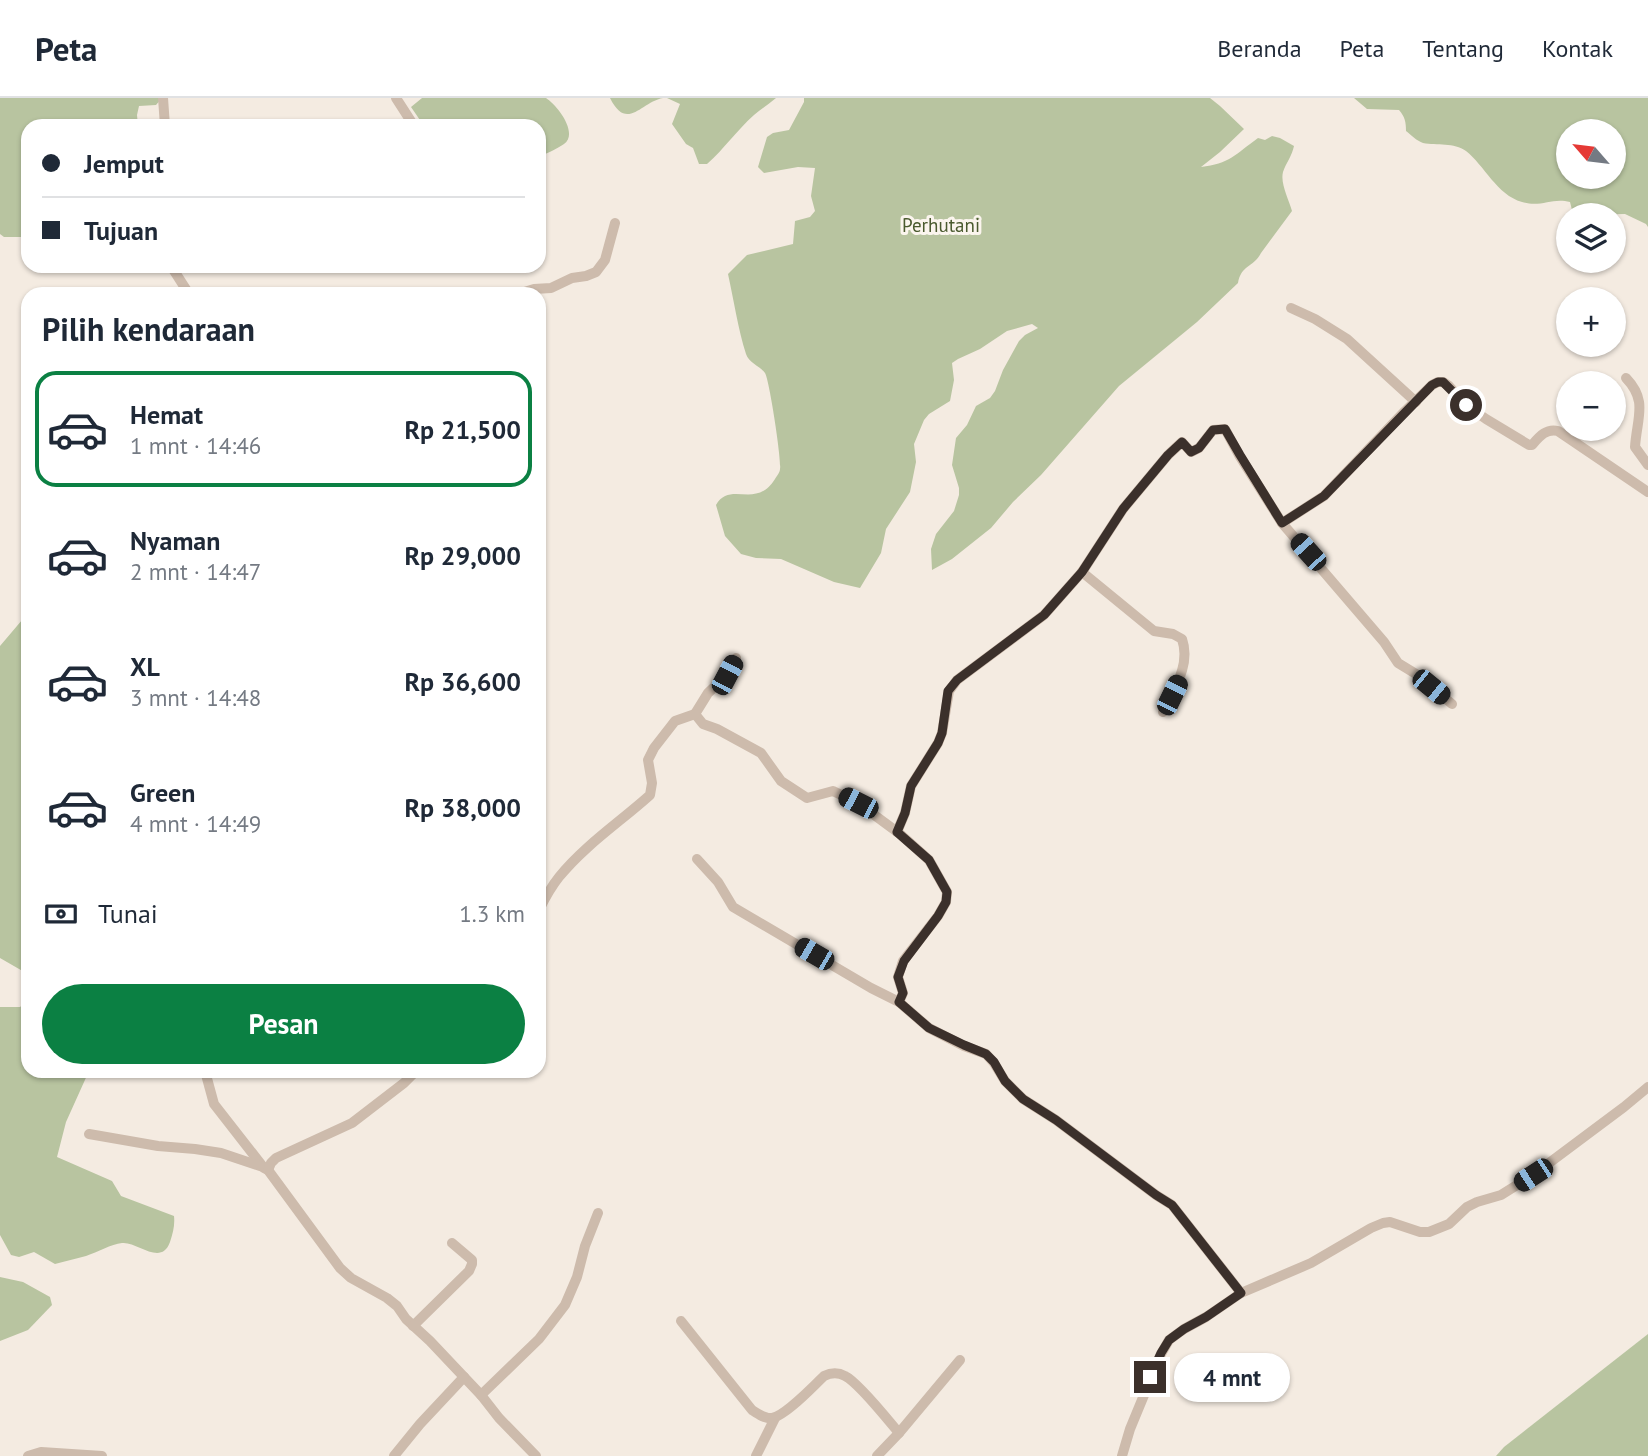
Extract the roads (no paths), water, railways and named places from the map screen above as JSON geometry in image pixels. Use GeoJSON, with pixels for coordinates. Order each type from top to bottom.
{"type":"FeatureCollection","features":[{"type":"Feature","properties":{"kind":"street"},"geometry":{"type":"LineString","coordinates":[[163,98],[164,119]]}},
{"type":"Feature","properties":{"kind":"street"},"geometry":{"type":"LineString","coordinates":[[396,98],[410,119]]}},
{"type":"Feature","properties":{"kind":"street"},"geometry":{"type":"LineString","coordinates":[[546,288],[596,272],[605,260],[615,223]]}},
{"type":"Feature","properties":{"kind":"street"},"geometry":{"type":"LineString","coordinates":[[1291,308],[1347,339],[1416,402]]}},
{"type":"Feature","properties":{"kind":"street"},"geometry":{"type":"LineString","coordinates":[[1626,378],[1637,387],[1642,400],[1635,447],[1648,465]]}},
{"type":"Feature","properties":{"kind":"street"},"geometry":{"type":"LineString","coordinates":[[1282,523],[1324,496],[1432,385],[1438,382],[1443,382],[1466,405],[1525,443],[1532,445],[1544,433],[1558,431],[1648,492]]}},
{"type":"Feature","properties":{"kind":"street"},"geometry":{"type":"LineString","coordinates":[[897,832],[905,813],[911,786],[942,733],[948,691],[957,680],[1044,615],[1082,572],[1123,509],[1168,455],[1182,442],[1191,452],[1199,448],[1213,430],[1225,429],[1282,523],[1384,642],[1398,663],[1416,674],[1452,704]]}},
{"type":"Feature","properties":{"kind":"street"},"geometry":{"type":"LineString","coordinates":[[1082,572],[1154,631],[1173,634],[1182,639],[1185,649],[1180,677],[1163,712]]}},
{"type":"Feature","properties":{"kind":"street"},"geometry":{"type":"LineString","coordinates":[[546,895],[561,874],[587,847],[650,795],[652,783],[648,760],[654,748],[675,721],[695,714],[708,693],[727,675],[736,658]]}},
{"type":"Feature","properties":{"kind":"street"},"geometry":{"type":"LineString","coordinates":[[695,714],[703,724],[761,753],[781,780],[807,798],[833,791],[858,803],[929,860],[947,892],[946,902],[904,961],[898,977],[903,993],[899,1002]]}},
{"type":"Feature","properties":{"kind":"street"},"geometry":{"type":"LineString","coordinates":[[697,859],[718,882],[733,907],[899,1002],[929,1028],[986,1054],[1005,1081],[1023,1099],[1172,1205],[1241,1293]]}},
{"type":"Feature","properties":{"kind":"street"},"geometry":{"type":"LineString","coordinates":[[207,1078],[214,1104],[340,1268],[351,1278],[392,1302],[405,1319],[430,1341],[481,1395],[533,1455]]}},
{"type":"Feature","properties":{"kind":"street"},"geometry":{"type":"LineString","coordinates":[[266,1169],[276,1158],[352,1123],[409,1078]]}},
{"type":"Feature","properties":{"kind":"street"},"geometry":{"type":"LineString","coordinates":[[1122,1456],[1161,1353],[1169,1340],[1184,1329],[1241,1293],[1311,1263],[1383,1223],[1390,1222],[1420,1232],[1429,1232],[1449,1224],[1467,1207],[1501,1195],[1533,1175],[1648,1087]]}},
{"type":"Feature","properties":{"kind":"street"},"geometry":{"type":"LineString","coordinates":[[89,1134],[221,1153],[266,1169]]}},
{"type":"Feature","properties":{"kind":"street"},"geometry":{"type":"LineString","coordinates":[[481,1395],[539,1339],[565,1305],[598,1213]]}},
{"type":"Feature","properties":{"kind":"street"},"geometry":{"type":"LineString","coordinates":[[413,1326],[472,1264],[472,1260],[452,1243]]}},
{"type":"Feature","properties":{"kind":"street"},"geometry":{"type":"LineString","coordinates":[[681,1321],[752,1410],[775,1418],[824,1376],[837,1373],[851,1380],[899,1433]]}},
{"type":"Feature","properties":{"kind":"street"},"geometry":{"type":"LineString","coordinates":[[877,1456],[960,1360]]}},
{"type":"Feature","properties":{"kind":"street"},"geometry":{"type":"LineString","coordinates":[[394,1456],[464,1377]]}},
{"type":"Feature","properties":{"kind":"street"},"geometry":{"type":"LineString","coordinates":[[756,1456],[775,1418]]}},
{"type":"Feature","properties":{"kind":"street"},"geometry":{"type":"LineString","coordinates":[[28,1456],[41,1452],[102,1456]]}},
{"type":"Feature","properties":{"kind":"park label","name":"Perhutani"},"geometry":{"type":"Point","coordinates":[941,225]}}]}
